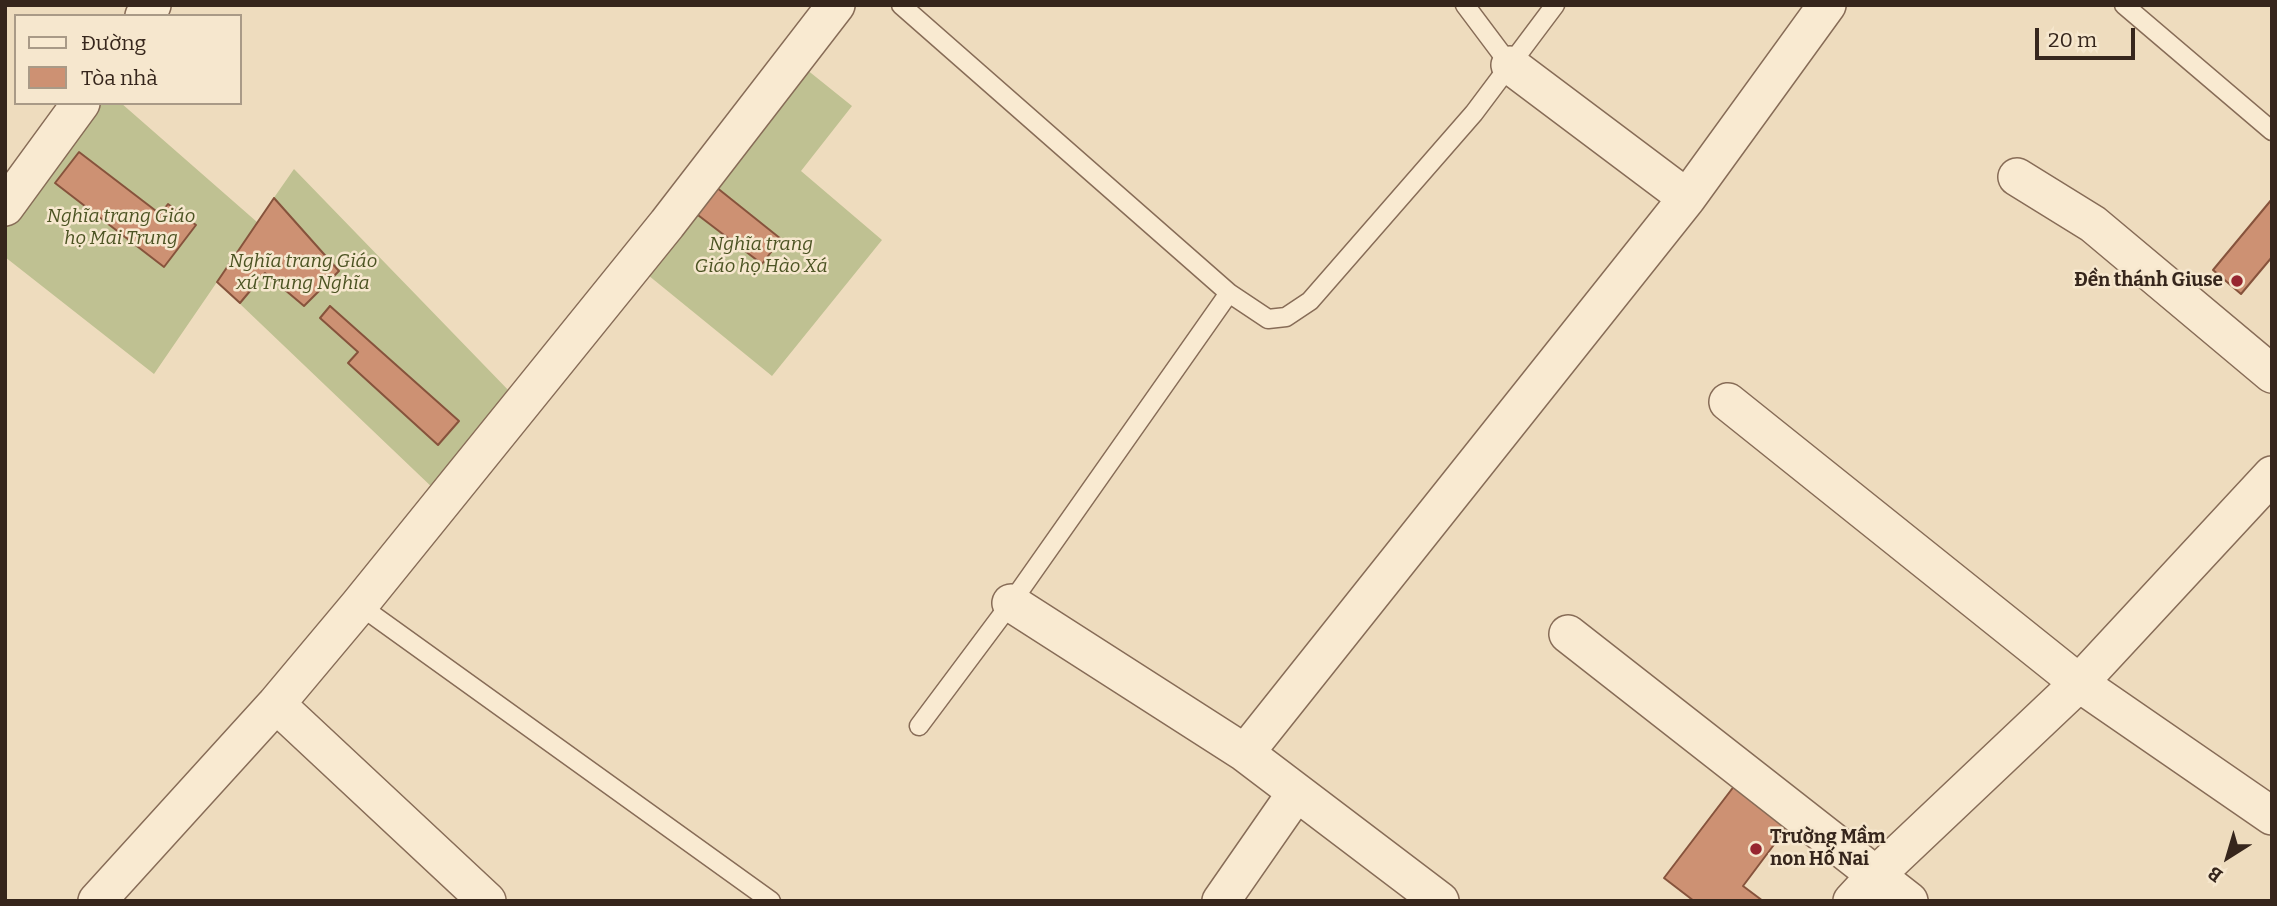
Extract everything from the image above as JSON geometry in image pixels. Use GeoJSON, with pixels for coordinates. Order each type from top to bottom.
{"type":"FeatureCollection","features":[{"type":"Feature","properties":{"kind":"street"},"geometry":{"type":"LineString","coordinates":[[97,901],[276,704],[359,605],[667,224],[836,5]]}},
{"type":"Feature","properties":{"kind":"street"},"geometry":{"type":"LineString","coordinates":[[1245,753],[1687,198],[1828,5]]}},
{"type":"Feature","properties":{"kind":"street"},"geometry":{"type":"LineString","coordinates":[[1510,65],[1687,198]]}},
{"type":"Feature","properties":{"kind":"street"},"geometry":{"type":"LineString","coordinates":[[5,207],[80,105]]}},
{"type":"Feature","properties":{"kind":"street"},"geometry":{"type":"LineString","coordinates":[[2017,177],[2094,224],[2272,374]]}},
{"type":"Feature","properties":{"kind":"street"},"geometry":{"type":"LineString","coordinates":[[1728,402],[2079,683],[2272,816]]}},
{"type":"Feature","properties":{"kind":"street"},"geometry":{"type":"LineString","coordinates":[[1864,888],[2079,683],[2272,475]]}},
{"type":"Feature","properties":{"kind":"street"},"geometry":{"type":"LineString","coordinates":[[1011,603],[1245,753],[1440,901]]}},
{"type":"Feature","properties":{"kind":"street"},"geometry":{"type":"LineString","coordinates":[[1568,634],[1864,888],[1909,901]]}},
{"type":"Feature","properties":{"kind":"street"},"geometry":{"type":"LineString","coordinates":[[276,704],[487,901]]}},
{"type":"Feature","properties":{"kind":"street"},"geometry":{"type":"LineString","coordinates":[[1222,901],[1296,793]]}},
{"type":"Feature","properties":{"kind":"lane"},"geometry":{"type":"LineString","coordinates":[[901,5],[1229,293],[1268,318],[1286,317],[1310,301],[1474,113],[1555,5]]}},
{"type":"Feature","properties":{"kind":"lane"},"geometry":{"type":"LineString","coordinates":[[1465,5],[1510,65]]}},
{"type":"Feature","properties":{"kind":"lane"},"geometry":{"type":"LineString","coordinates":[[2124,5],[2272,131]]}},
{"type":"Feature","properties":{"kind":"lane"},"geometry":{"type":"LineString","coordinates":[[919,726],[1011,603],[1229,293]]}},
{"type":"Feature","properties":{"kind":"lane"},"geometry":{"type":"LineString","coordinates":[[359,605],[771,901]]}},
{"type":"Feature","properties":{"kind":"green space","name":"Nghĩa trang Giáo họ Hào Xá"},"geometry":{"type":"Polygon","coordinates":[[[801,65],[852,106],[801,171],[882,240],[772,376],[643,271],[801,65]]]}},
{"type":"Feature","properties":{"kind":"green space"},"geometry":{"type":"Polygon","coordinates":[[[90,105],[123,105],[257,222],[294,169],[513,395],[436,491],[217,282],[154,374],[5,257],[5,220],[90,105]]]}},
{"type":"Feature","properties":{"kind":"building"},"geometry":{"type":"Polygon","coordinates":[[[79,152],[160,214],[168,204],[196,225],[164,267],[55,183],[79,152]]]}},
{"type":"Feature","properties":{"kind":"building"},"geometry":{"type":"Polygon","coordinates":[[[711,183],[781,239],[762,264],[690,209],[711,183]]]}},
{"type":"Feature","properties":{"kind":"building"},"geometry":{"type":"Polygon","coordinates":[[[274,198],[339,271],[304,306],[265,273],[240,303],[217,282],[274,198]]]}},
{"type":"Feature","properties":{"kind":"building"},"geometry":{"type":"Polygon","coordinates":[[[2272,199],[2272,257],[2241,294],[2213,270],[2272,199]]]}},
{"type":"Feature","properties":{"kind":"building"},"geometry":{"type":"Polygon","coordinates":[[[330,306],[459,421],[438,445],[348,363],[358,352],[320,318],[330,306]]]}},
{"type":"Feature","properties":{"kind":"building","name":"Trường Mầm non Hố Nai"},"geometry":{"type":"Polygon","coordinates":[[[1738,781],[1791,822],[1743,886],[1763,901],[1694,901],[1664,878],[1738,781]]]}},
{"type":"Feature","properties":{"kind":"place","name":"Đền thánh Giuse"},"geometry":{"type":"Point","coordinates":[2237,281]}},
{"type":"Feature","properties":{"kind":"place","name":"Trường Mầm non Hố Nai"},"geometry":{"type":"Point","coordinates":[1756,849]}},
{"type":"Feature","properties":{"kind":"park label","name":"Nghĩa trang Giáo họ Mai Trung"},"geometry":{"type":"Point","coordinates":[121,228]}},
{"type":"Feature","properties":{"kind":"park label","name":"Nghĩa trang Giáo xứ Trung Nghĩa"},"geometry":{"type":"Point","coordinates":[303,273]}}]}
